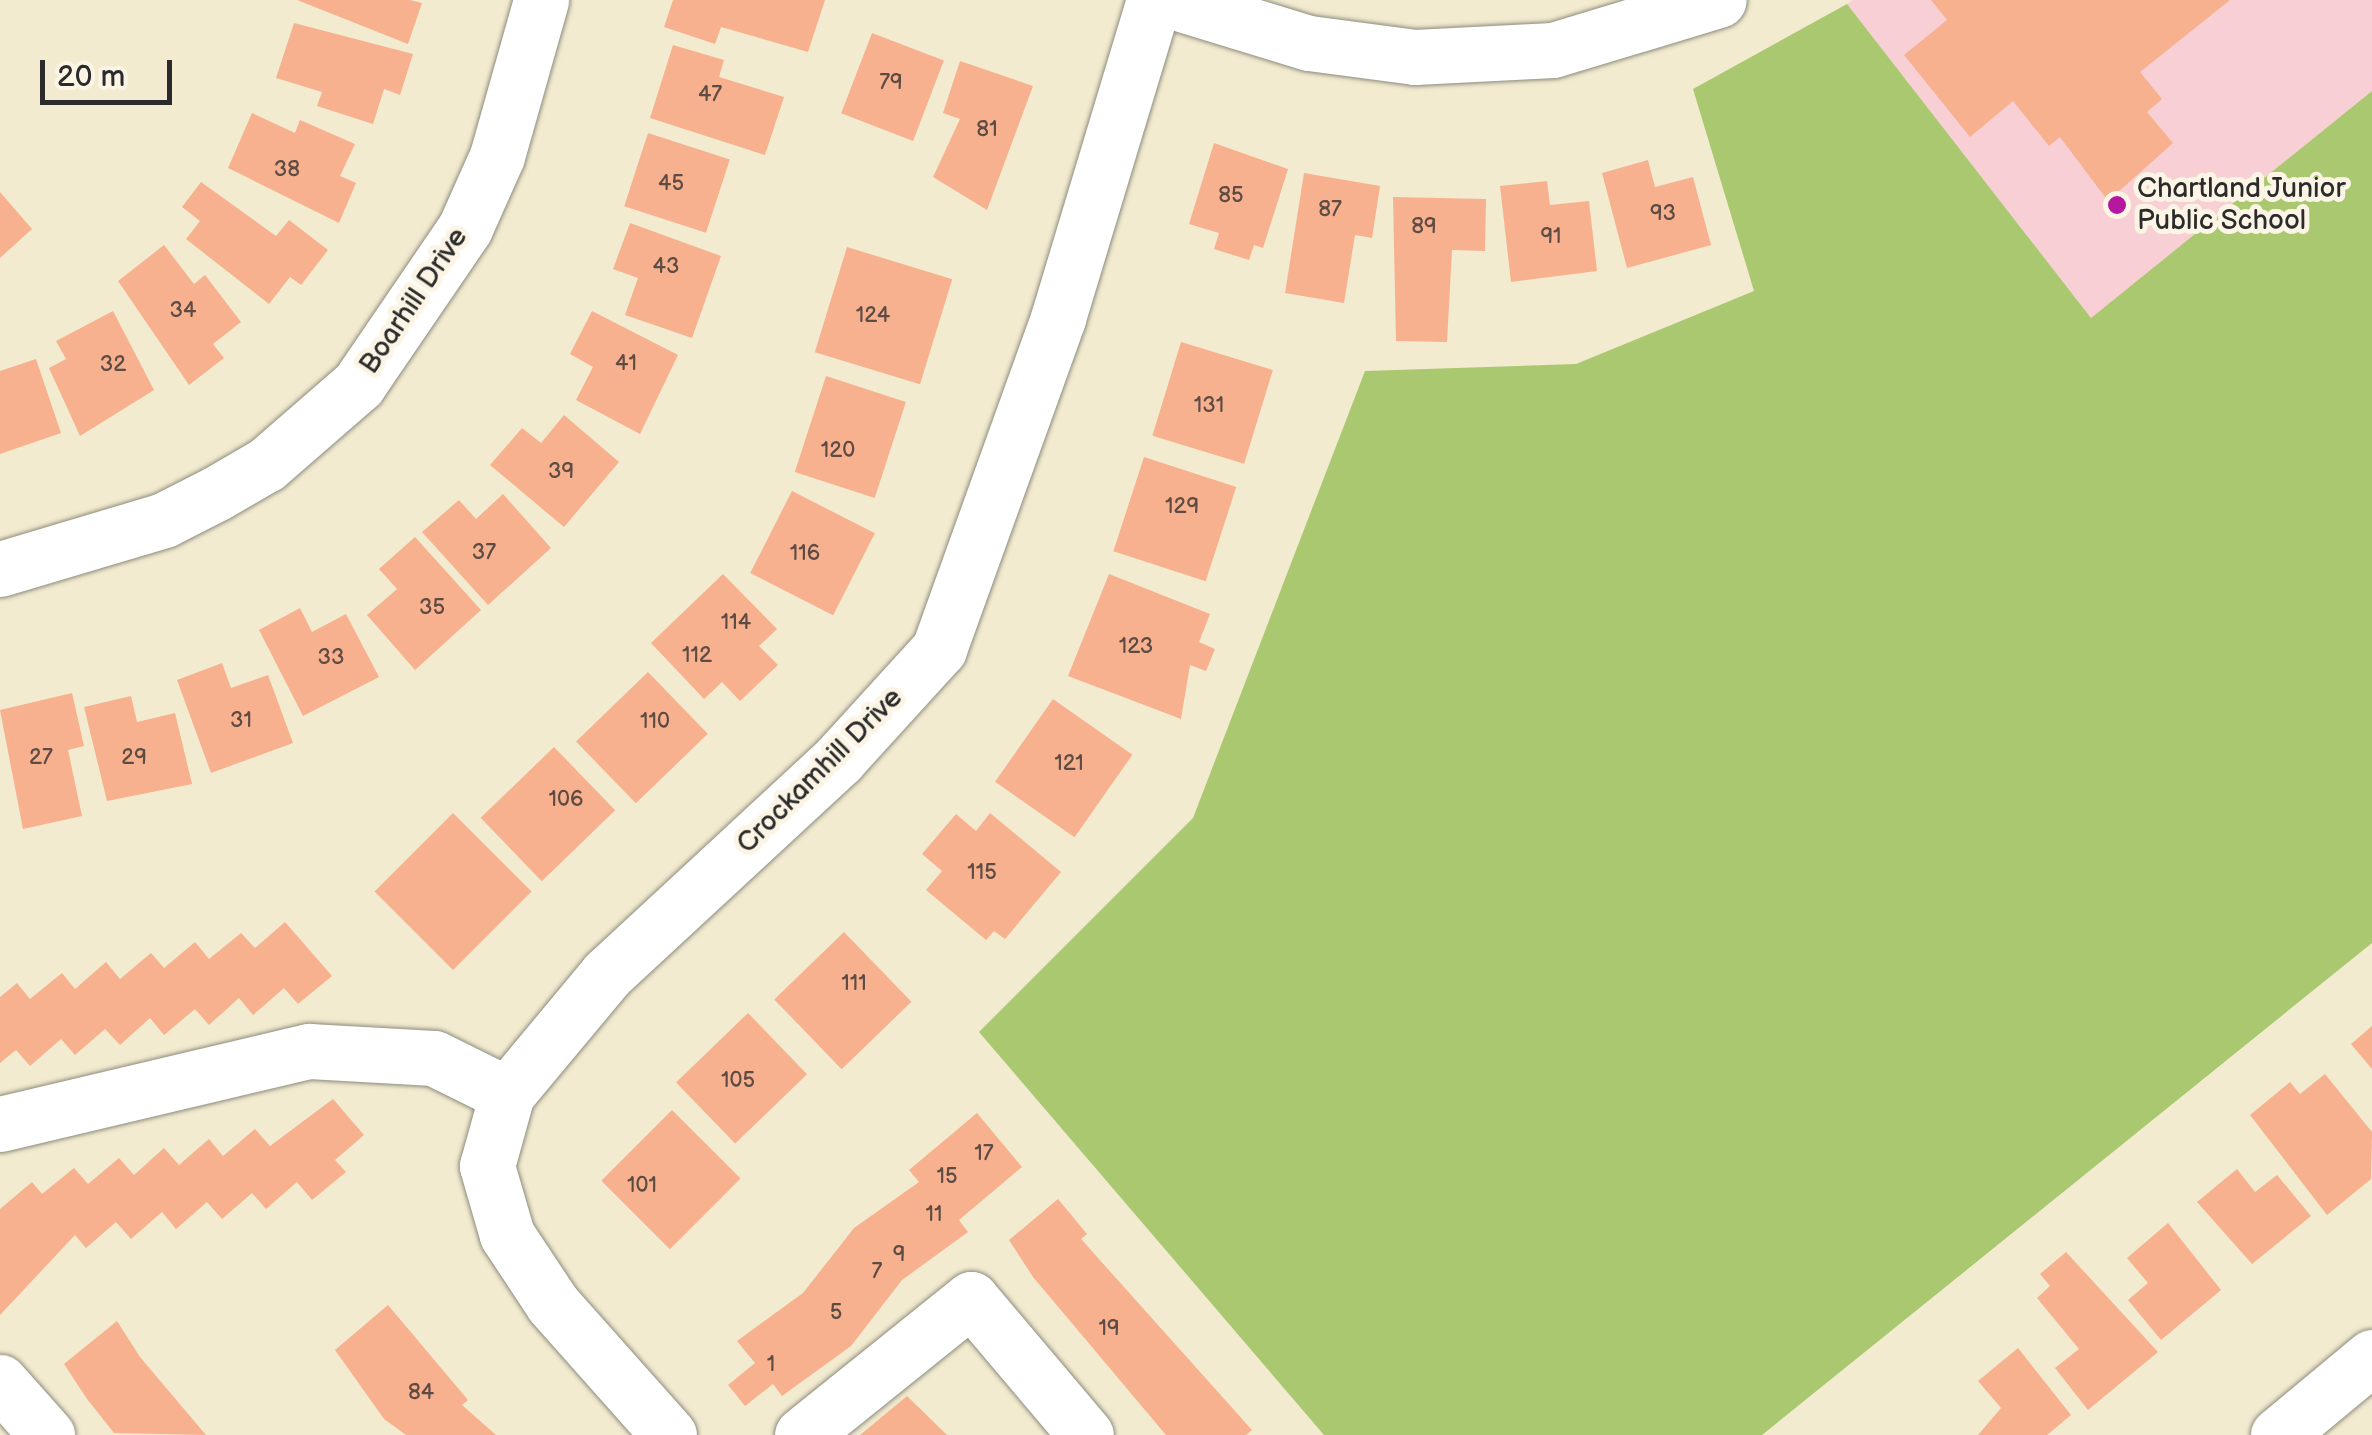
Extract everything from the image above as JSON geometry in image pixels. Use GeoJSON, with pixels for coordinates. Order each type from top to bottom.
{"type":"FeatureCollection","features":[{"type":"Feature","properties":{"kind":"street","name":"Boarhill Drive"},"geometry":{"type":"LineString","coordinates":[[0,569],[164,520],[217,494],[268,464],[358,384],[465,228],[497,156],[541,0]]}},
{"type":"Feature","properties":{"kind":"street","name":"Crockamhill Drive"},"geometry":{"type":"LineString","coordinates":[[669,1435],[552,1302],[508,1236],[487,1166],[507,1094],[606,974],[839,759],[940,649],[1058,318],[1154,0]]}},
{"type":"Feature","properties":{"kind":"street"},"geometry":{"type":"LineString","coordinates":[[1168,0],[1309,43],[1415,57],[1568,47],[1719,0]]}},
{"type":"Feature","properties":{"kind":"street"},"geometry":{"type":"LineString","coordinates":[[0,1124],[308,1051],[434,1058],[507,1094]]}},
{"type":"Feature","properties":{"kind":"street"},"geometry":{"type":"LineString","coordinates":[[802,1435],[971,1299],[1086,1435]]}},
{"type":"Feature","properties":{"kind":"street"},"geometry":{"type":"LineString","coordinates":[[2278,1435],[2372,1357]]}},
{"type":"Feature","properties":{"kind":"street"},"geometry":{"type":"LineString","coordinates":[[0,1382],[46,1435]]}},
{"type":"Feature","properties":{"kind":"shaded area","name":"Chartland Junior Public School"},"geometry":{"type":"Polygon","coordinates":[[[1853,0],[2372,0],[2372,91],[2091,318],[1847,4],[1853,0]]]}},
{"type":"Feature","properties":{"kind":"green space"},"geometry":{"type":"Polygon","coordinates":[[[1847,4],[2091,318],[2372,91],[2372,943],[1762,1435],[1324,1435],[979,1032],[1193,818],[1365,371],[1576,364],[1754,291],[1693,89],[1847,4]]]}},
{"type":"Feature","properties":{"kind":"building"},"geometry":{"type":"Polygon","coordinates":[[[297,0],[410,0],[422,3],[408,44],[297,0]]]}},
{"type":"Feature","properties":{"kind":"building"},"geometry":{"type":"Polygon","coordinates":[[[673,0],[825,0],[808,52],[721,27],[715,44],[664,27],[673,0]]]}},
{"type":"Feature","properties":{"kind":"building"},"geometry":{"type":"Polygon","coordinates":[[[1931,0],[2230,0],[2140,72],[2162,99],[2147,112],[2173,143],[2108,201],[2060,137],[2049,146],[2013,101],[1970,137],[1904,55],[1947,20],[1931,0]]]}},
{"type":"Feature","properties":{"kind":"building"},"geometry":{"type":"Polygon","coordinates":[[[294,23],[413,54],[400,95],[384,89],[373,124],[317,106],[322,92],[276,78],[294,23]]]}},
{"type":"Feature","properties":{"kind":"building"},"geometry":{"type":"Polygon","coordinates":[[[872,33],[944,61],[913,141],[841,113],[872,33]]]}},
{"type":"Feature","properties":{"kind":"building"},"geometry":{"type":"Polygon","coordinates":[[[673,45],[724,60],[719,77],[784,97],[765,155],[650,118],[673,45]]]}},
{"type":"Feature","properties":{"kind":"building"},"geometry":{"type":"Polygon","coordinates":[[[960,61],[1033,86],[987,210],[933,177],[960,119],[943,113],[960,61]]]}},
{"type":"Feature","properties":{"kind":"building"},"geometry":{"type":"Polygon","coordinates":[[[252,113],[295,133],[300,120],[355,144],[340,176],[356,183],[339,223],[228,168],[252,113]]]}},
{"type":"Feature","properties":{"kind":"building"},"geometry":{"type":"Polygon","coordinates":[[[648,133],[730,160],[706,233],[624,206],[648,133]]]}},
{"type":"Feature","properties":{"kind":"building"},"geometry":{"type":"Polygon","coordinates":[[[1214,143],[1288,169],[1263,248],[1254,245],[1249,260],[1214,249],[1219,233],[1189,224],[1214,143]]]}},
{"type":"Feature","properties":{"kind":"building"},"geometry":{"type":"Polygon","coordinates":[[[1648,160],[1655,187],[1693,177],[1711,245],[1627,268],[1602,173],[1648,160]]]}},
{"type":"Feature","properties":{"kind":"building"},"geometry":{"type":"Polygon","coordinates":[[[1304,173],[1380,186],[1372,238],[1355,235],[1344,303],[1285,293],[1304,173]]]}},
{"type":"Feature","properties":{"kind":"building"},"geometry":{"type":"Polygon","coordinates":[[[1547,181],[1550,205],[1589,201],[1597,271],[1511,282],[1500,186],[1547,181]]]}},
{"type":"Feature","properties":{"kind":"building"},"geometry":{"type":"Polygon","coordinates":[[[201,182],[276,236],[289,220],[328,250],[301,285],[290,277],[269,304],[186,239],[200,221],[182,207],[201,182]]]}},
{"type":"Feature","properties":{"kind":"building"},"geometry":{"type":"Polygon","coordinates":[[[0,192],[32,229],[0,258],[0,192]]]}},
{"type":"Feature","properties":{"kind":"building"},"geometry":{"type":"Polygon","coordinates":[[[1393,197],[1486,199],[1485,251],[1452,250],[1447,342],[1396,341],[1393,197]]]}},
{"type":"Feature","properties":{"kind":"building"},"geometry":{"type":"Polygon","coordinates":[[[630,223],[721,256],[692,338],[625,315],[638,278],[613,269],[630,223]]]}},
{"type":"Feature","properties":{"kind":"building"},"geometry":{"type":"Polygon","coordinates":[[[164,245],[194,284],[205,275],[241,322],[213,344],[224,358],[189,385],[118,281],[164,245]]]}},
{"type":"Feature","properties":{"kind":"building"},"geometry":{"type":"Polygon","coordinates":[[[847,247],[952,279],[920,384],[815,352],[847,247]]]}},
{"type":"Feature","properties":{"kind":"building"},"geometry":{"type":"Polygon","coordinates":[[[113,311],[154,390],[80,436],[49,368],[66,359],[56,341],[113,311]]]}},
{"type":"Feature","properties":{"kind":"building"},"geometry":{"type":"Polygon","coordinates":[[[592,311],[678,355],[640,434],[576,400],[593,367],[570,354],[592,311]]]}},
{"type":"Feature","properties":{"kind":"building"},"geometry":{"type":"Polygon","coordinates":[[[1181,342],[1273,370],[1244,464],[1152,436],[1181,342]]]}},
{"type":"Feature","properties":{"kind":"building"},"geometry":{"type":"Polygon","coordinates":[[[36,359],[61,433],[0,454],[0,371],[36,359]]]}},
{"type":"Feature","properties":{"kind":"building"},"geometry":{"type":"Polygon","coordinates":[[[826,376],[906,402],[875,498],[795,472],[826,376]]]}},
{"type":"Feature","properties":{"kind":"building"},"geometry":{"type":"Polygon","coordinates":[[[564,415],[619,462],[564,527],[490,465],[522,428],[541,443],[564,415]]]}},
{"type":"Feature","properties":{"kind":"building"},"geometry":{"type":"Polygon","coordinates":[[[1144,457],[1236,487],[1206,581],[1113,551],[1144,457]]]}},
{"type":"Feature","properties":{"kind":"building"},"geometry":{"type":"Polygon","coordinates":[[[792,491],[875,533],[833,615],[750,573],[792,491]]]}},
{"type":"Feature","properties":{"kind":"building"},"geometry":{"type":"Polygon","coordinates":[[[503,494],[551,548],[488,605],[422,532],[459,500],[476,519],[503,494]]]}},
{"type":"Feature","properties":{"kind":"building"},"geometry":{"type":"Polygon","coordinates":[[[415,537],[481,610],[415,670],[367,615],[397,589],[379,569],[415,537]]]}},
{"type":"Feature","properties":{"kind":"building"},"geometry":{"type":"Polygon","coordinates":[[[723,574],[777,629],[759,646],[778,665],[740,701],[722,682],[704,699],[651,643],[723,574]]]}},
{"type":"Feature","properties":{"kind":"building"},"geometry":{"type":"Polygon","coordinates":[[[1109,574],[1210,614],[1199,642],[1215,649],[1206,671],[1190,665],[1181,719],[1068,676],[1109,574]]]}},
{"type":"Feature","properties":{"kind":"building"},"geometry":{"type":"Polygon","coordinates":[[[300,608],[312,632],[346,614],[379,677],[303,716],[259,630],[300,608]]]}},
{"type":"Feature","properties":{"kind":"building"},"geometry":{"type":"Polygon","coordinates":[[[222,663],[231,688],[268,675],[293,743],[211,773],[177,680],[222,663]]]}},
{"type":"Feature","properties":{"kind":"building"},"geometry":{"type":"Polygon","coordinates":[[[648,672],[708,734],[636,803],[576,741],[648,672]]]}},
{"type":"Feature","properties":{"kind":"building"},"geometry":{"type":"Polygon","coordinates":[[[72,693],[84,746],[68,750],[82,816],[23,829],[0,710],[72,693]]]}},
{"type":"Feature","properties":{"kind":"building"},"geometry":{"type":"Polygon","coordinates":[[[131,696],[137,722],[175,713],[192,784],[107,801],[84,707],[131,696]]]}},
{"type":"Feature","properties":{"kind":"building"},"geometry":{"type":"Polygon","coordinates":[[[1053,699],[1132,755],[1075,837],[995,782],[1053,699]]]}},
{"type":"Feature","properties":{"kind":"building"},"geometry":{"type":"Polygon","coordinates":[[[554,747],[615,810],[542,881],[481,818],[554,747]]]}},
{"type":"Feature","properties":{"kind":"building"},"geometry":{"type":"Polygon","coordinates":[[[453,813],[531,891],[453,970],[375,891],[453,813]]]}},
{"type":"Feature","properties":{"kind":"building"},"geometry":{"type":"Polygon","coordinates":[[[990,813],[1061,872],[1005,939],[994,931],[986,940],[926,890],[942,871],[922,854],[956,814],[976,831],[990,813]]]}},
{"type":"Feature","properties":{"kind":"building"},"geometry":{"type":"Polygon","coordinates":[[[285,922],[332,976],[298,1004],[284,988],[253,1015],[239,998],[209,1025],[195,1009],[164,1035],[150,1018],[120,1045],[105,1029],[75,1055],[61,1039],[30,1066],[16,1050],[0,1063],[0,997],[17,983],[30,999],[62,973],[75,989],[106,962],[120,979],[151,953],[164,968],[195,942],[209,959],[241,933],[255,948],[285,922]]]}},
{"type":"Feature","properties":{"kind":"building"},"geometry":{"type":"Polygon","coordinates":[[[844,932],[911,1002],[842,1069],[774,999],[844,932]]]}},
{"type":"Feature","properties":{"kind":"building"},"geometry":{"type":"Polygon","coordinates":[[[748,1013],[807,1074],[735,1144],[676,1082],[748,1013]]]}},
{"type":"Feature","properties":{"kind":"building"},"geometry":{"type":"Polygon","coordinates":[[[2372,1026],[2372,1069],[2351,1044],[2372,1026]]]}},
{"type":"Feature","properties":{"kind":"building"},"geometry":{"type":"Polygon","coordinates":[[[2325,1074],[2372,1132],[2371,1179],[2327,1215],[2250,1115],[2290,1082],[2300,1094],[2325,1074]]]}},
{"type":"Feature","properties":{"kind":"building"},"geometry":{"type":"Polygon","coordinates":[[[333,1099],[364,1135],[335,1160],[346,1172],[312,1200],[297,1182],[266,1209],[252,1193],[222,1219],[207,1202],[176,1229],[162,1212],[131,1239],[116,1222],[86,1248],[75,1235],[0,1315],[0,1209],[32,1182],[42,1194],[74,1168],[88,1184],[119,1158],[134,1175],[164,1148],[179,1165],[209,1139],[223,1156],[255,1129],[270,1146],[333,1099]]]}},
{"type":"Feature","properties":{"kind":"building"},"geometry":{"type":"Polygon","coordinates":[[[672,1110],[741,1179],[670,1249],[601,1181],[672,1110]]]}},
{"type":"Feature","properties":{"kind":"building"},"geometry":{"type":"Polygon","coordinates":[[[977,1113],[1022,1167],[959,1220],[968,1232],[902,1280],[851,1346],[782,1396],[773,1384],[745,1406],[728,1385],[755,1363],[737,1341],[803,1293],[854,1228],[919,1182],[909,1170],[977,1113]]]}},
{"type":"Feature","properties":{"kind":"building"},"geometry":{"type":"Polygon","coordinates":[[[2237,1169],[2255,1192],[2277,1175],[2311,1216],[2252,1264],[2197,1202],[2237,1169]]]}},
{"type":"Feature","properties":{"kind":"building"},"geometry":{"type":"Polygon","coordinates":[[[1058,1199],[1087,1234],[1081,1239],[1252,1430],[1246,1435],[1166,1435],[1033,1277],[1009,1240],[1058,1199]]]}},
{"type":"Feature","properties":{"kind":"building"},"geometry":{"type":"Polygon","coordinates":[[[2168,1223],[2221,1290],[2161,1340],[2128,1300],[2148,1283],[2127,1258],[2168,1223]]]}},
{"type":"Feature","properties":{"kind":"building"},"geometry":{"type":"Polygon","coordinates":[[[2066,1252],[2158,1352],[2088,1410],[2055,1368],[2079,1349],[2037,1298],[2050,1286],[2040,1274],[2066,1252]]]}},
{"type":"Feature","properties":{"kind":"building"},"geometry":{"type":"Polygon","coordinates":[[[388,1305],[468,1400],[462,1405],[496,1435],[406,1435],[384,1419],[335,1350],[388,1305]]]}},
{"type":"Feature","properties":{"kind":"building"},"geometry":{"type":"Polygon","coordinates":[[[117,1321],[140,1357],[206,1435],[114,1433],[87,1399],[64,1364],[117,1321]]]}},
{"type":"Feature","properties":{"kind":"building"},"geometry":{"type":"Polygon","coordinates":[[[2018,1348],[2071,1415],[2047,1435],[1978,1435],[2001,1408],[1978,1381],[2018,1348]]]}},
{"type":"Feature","properties":{"kind":"building"},"geometry":{"type":"Polygon","coordinates":[[[907,1396],[947,1435],[860,1435],[907,1396]]]}},
{"type":"Feature","properties":{"kind":"place","name":"Chartland Junior Public School"},"geometry":{"type":"Point","coordinates":[2117,205]}}]}
